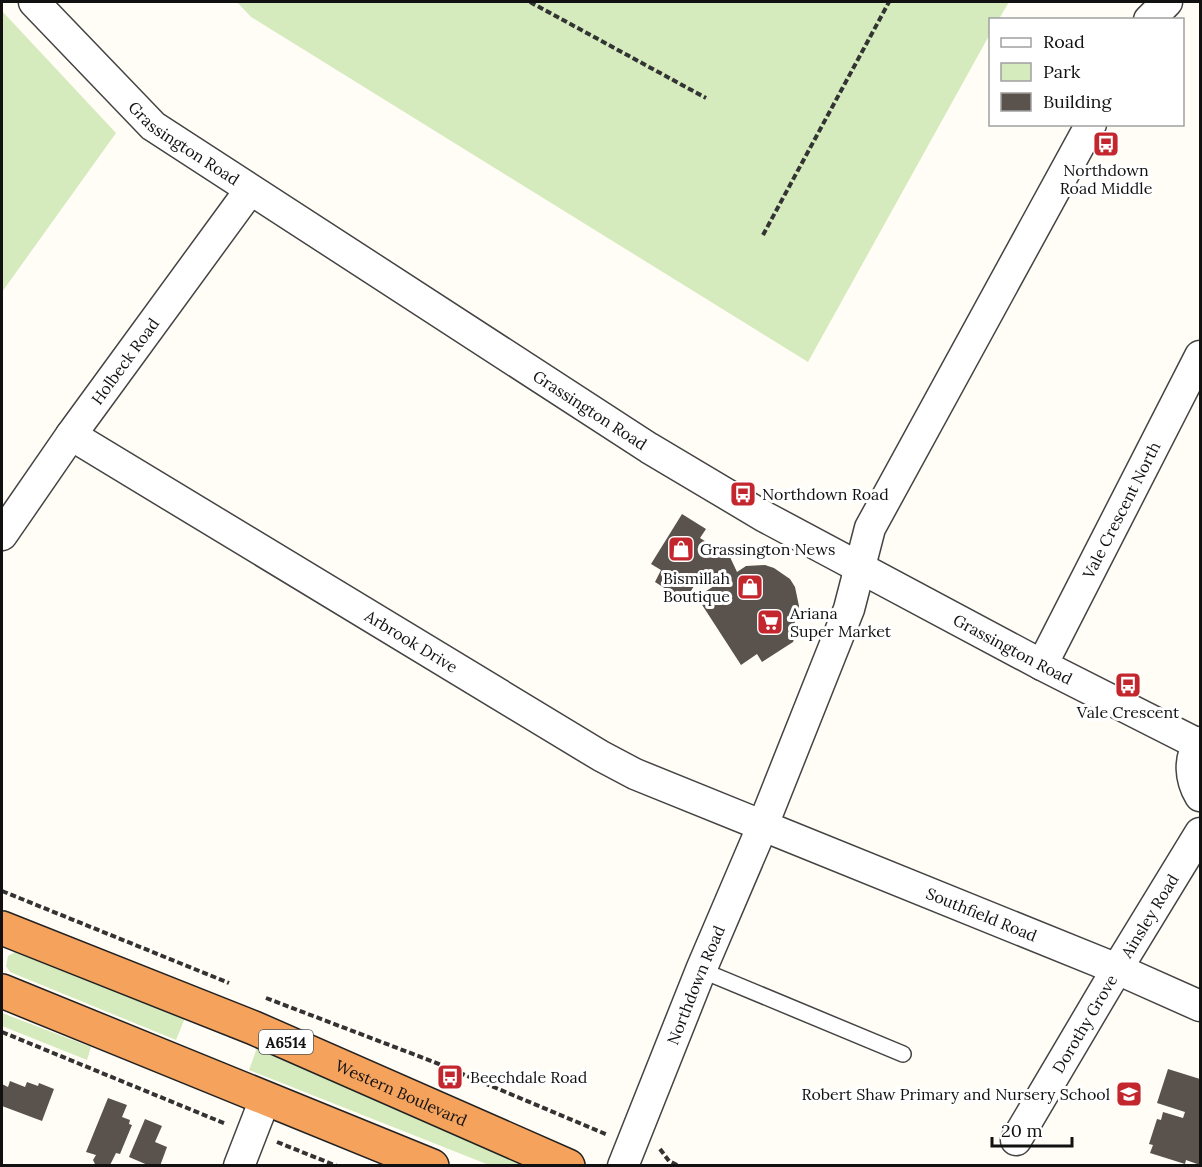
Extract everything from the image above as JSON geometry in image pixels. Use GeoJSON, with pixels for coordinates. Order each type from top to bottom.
{"type":"FeatureCollection","features":[{"type":"Feature","properties":{"kind":"highway","name":"Western Boulevard"},"geometry":{"type":"LineString","coordinates":[[2,928],[254,1028],[568,1166]]}},
{"type":"Feature","properties":{"kind":"highway"},"geometry":{"type":"LineString","coordinates":[[2,991],[432,1166]]}},
{"type":"Feature","properties":{"kind":"street","name":"Grassington Road"},"geometry":{"type":"LineString","coordinates":[[34,2],[153,126],[693,475],[765,518],[860,569],[1042,665],[1199,743]]}},
{"type":"Feature","properties":{"kind":"street"},"geometry":{"type":"LineString","coordinates":[[1151,18],[1167,2]]}},
{"type":"Feature","properties":{"kind":"street","name":"Northdown Road"},"geometry":{"type":"LineString","coordinates":[[624,1166],[701,970],[763,825],[849,609],[870,528],[1091,126]]}},
{"type":"Feature","properties":{"kind":"street","name":"Holbeck Road"},"geometry":{"type":"LineString","coordinates":[[2,535],[70,435],[250,190]]}},
{"type":"Feature","properties":{"kind":"street","name":"Vale Crescent North"},"geometry":{"type":"LineString","coordinates":[[1042,665],[1200,356]]}},
{"type":"Feature","properties":{"kind":"street","name":"Arbrook Drive"},"geometry":{"type":"LineString","coordinates":[[70,435],[602,756],[635,774],[763,825]]}},
{"type":"Feature","properties":{"kind":"street"},"geometry":{"type":"LineString","coordinates":[[1199,743],[1192,758],[1191,773],[1200,796]]}},
{"type":"Feature","properties":{"kind":"street","name":"Southfield Road"},"geometry":{"type":"LineString","coordinates":[[763,825],[1117,969],[1200,1006]]}},
{"type":"Feature","properties":{"kind":"street","name":"Ainsley Road"},"geometry":{"type":"LineString","coordinates":[[1117,969],[1200,833]]}},
{"type":"Feature","properties":{"kind":"street","name":"Dorothy Grove"},"geometry":{"type":"LineString","coordinates":[[1016,1140],[1117,969]]}},
{"type":"Feature","properties":{"kind":"street"},"geometry":{"type":"LineString","coordinates":[[239,1166],[265,1099]]}},
{"type":"Feature","properties":{"kind":"lane"},"geometry":{"type":"LineString","coordinates":[[701,970],[903,1054]]}},
{"type":"Feature","properties":{"kind":"path"},"geometry":{"type":"LineString","coordinates":[[530,2],[706,98]]}},
{"type":"Feature","properties":{"kind":"path"},"geometry":{"type":"LineString","coordinates":[[763,235],[889,2]]}},
{"type":"Feature","properties":{"kind":"path"},"geometry":{"type":"LineString","coordinates":[[2,891],[233,985]]}},
{"type":"Feature","properties":{"kind":"path"},"geometry":{"type":"LineString","coordinates":[[255,994],[434,1062],[608,1135],[620,1130],[636,1136]]}},
{"type":"Feature","properties":{"kind":"path"},"geometry":{"type":"LineString","coordinates":[[2,1032],[186,1109]]}},
{"type":"Feature","properties":{"kind":"green space"},"geometry":{"type":"Polygon","coordinates":[[[237,2],[1009,2],[1000,18],[989,18],[989,36],[808,362],[251,17],[237,2]]]}},
{"type":"Feature","properties":{"kind":"green space"},"geometry":{"type":"Polygon","coordinates":[[[2,11],[116,133],[2,292],[2,11]]]}},
{"type":"Feature","properties":{"kind":"green space"},"geometry":{"type":"Polygon","coordinates":[[[15,952],[185,1018],[176,1040],[10,972],[6,966],[8,956],[15,952]]]}},
{"type":"Feature","properties":{"kind":"green space"},"geometry":{"type":"Polygon","coordinates":[[[2,1013],[91,1047],[87,1060],[2,1026],[2,1013]]]}},
{"type":"Feature","properties":{"kind":"green space"},"geometry":{"type":"Polygon","coordinates":[[[257,1048],[546,1165],[489,1165],[249,1070],[257,1048]]]}},
{"type":"Feature","properties":{"kind":"building"},"geometry":{"type":"Polygon","coordinates":[[[682,514],[706,529],[700,538],[730,557],[737,572],[746,566],[765,565],[790,579],[795,587],[799,606],[794,625],[796,633],[793,642],[762,662],[757,654],[741,665],[697,597],[714,586],[703,571],[685,601],[655,582],[661,570],[651,564],[682,514]]]}},
{"type":"Feature","properties":{"kind":"building"},"geometry":{"type":"Polygon","coordinates":[[[1168,1069],[1200,1079],[1200,1165],[1186,1160],[1185,1164],[1150,1153],[1153,1145],[1149,1144],[1157,1119],[1161,1120],[1163,1112],[1183,1118],[1185,1112],[1157,1103],[1168,1069]]]}},
{"type":"Feature","properties":{"kind":"building"},"geometry":{"type":"Polygon","coordinates":[[[10,1081],[25,1087],[27,1082],[38,1086],[39,1083],[54,1089],[42,1121],[2,1106],[2,1084],[8,1087],[10,1081]]]}},
{"type":"Feature","properties":{"kind":"building"},"geometry":{"type":"Polygon","coordinates":[[[108,1098],[127,1105],[122,1117],[130,1120],[129,1124],[132,1125],[120,1154],[116,1153],[110,1165],[96,1166],[93,1160],[96,1155],[86,1152],[108,1098]]]}},
{"type":"Feature","properties":{"kind":"building"},"geometry":{"type":"Polygon","coordinates":[[[145,1119],[162,1126],[155,1142],[167,1147],[160,1166],[150,1166],[129,1157],[145,1119]]]}},
{"type":"Feature","properties":{"kind":"place","name":"Northdown Road Middle"},"geometry":{"type":"Point","coordinates":[1106,144]}},
{"type":"Feature","properties":{"kind":"place","name":"Northdown Road"},"geometry":{"type":"Point","coordinates":[743,494]}},
{"type":"Feature","properties":{"kind":"place","name":"Grassington News"},"geometry":{"type":"Point","coordinates":[681,549]}},
{"type":"Feature","properties":{"kind":"place","name":"Bismillah Boutique"},"geometry":{"type":"Point","coordinates":[750,587]}},
{"type":"Feature","properties":{"kind":"place","name":"Ariana Super Market"},"geometry":{"type":"Point","coordinates":[770,622]}},
{"type":"Feature","properties":{"kind":"place","name":"Vale Crescent"},"geometry":{"type":"Point","coordinates":[1128,685]}},
{"type":"Feature","properties":{"kind":"place","name":"Beechdale Road"},"geometry":{"type":"Point","coordinates":[450,1077]}},
{"type":"Feature","properties":{"kind":"place","name":"Robert Shaw Primary and Nursery School"},"geometry":{"type":"Point","coordinates":[1129,1094]}}]}
